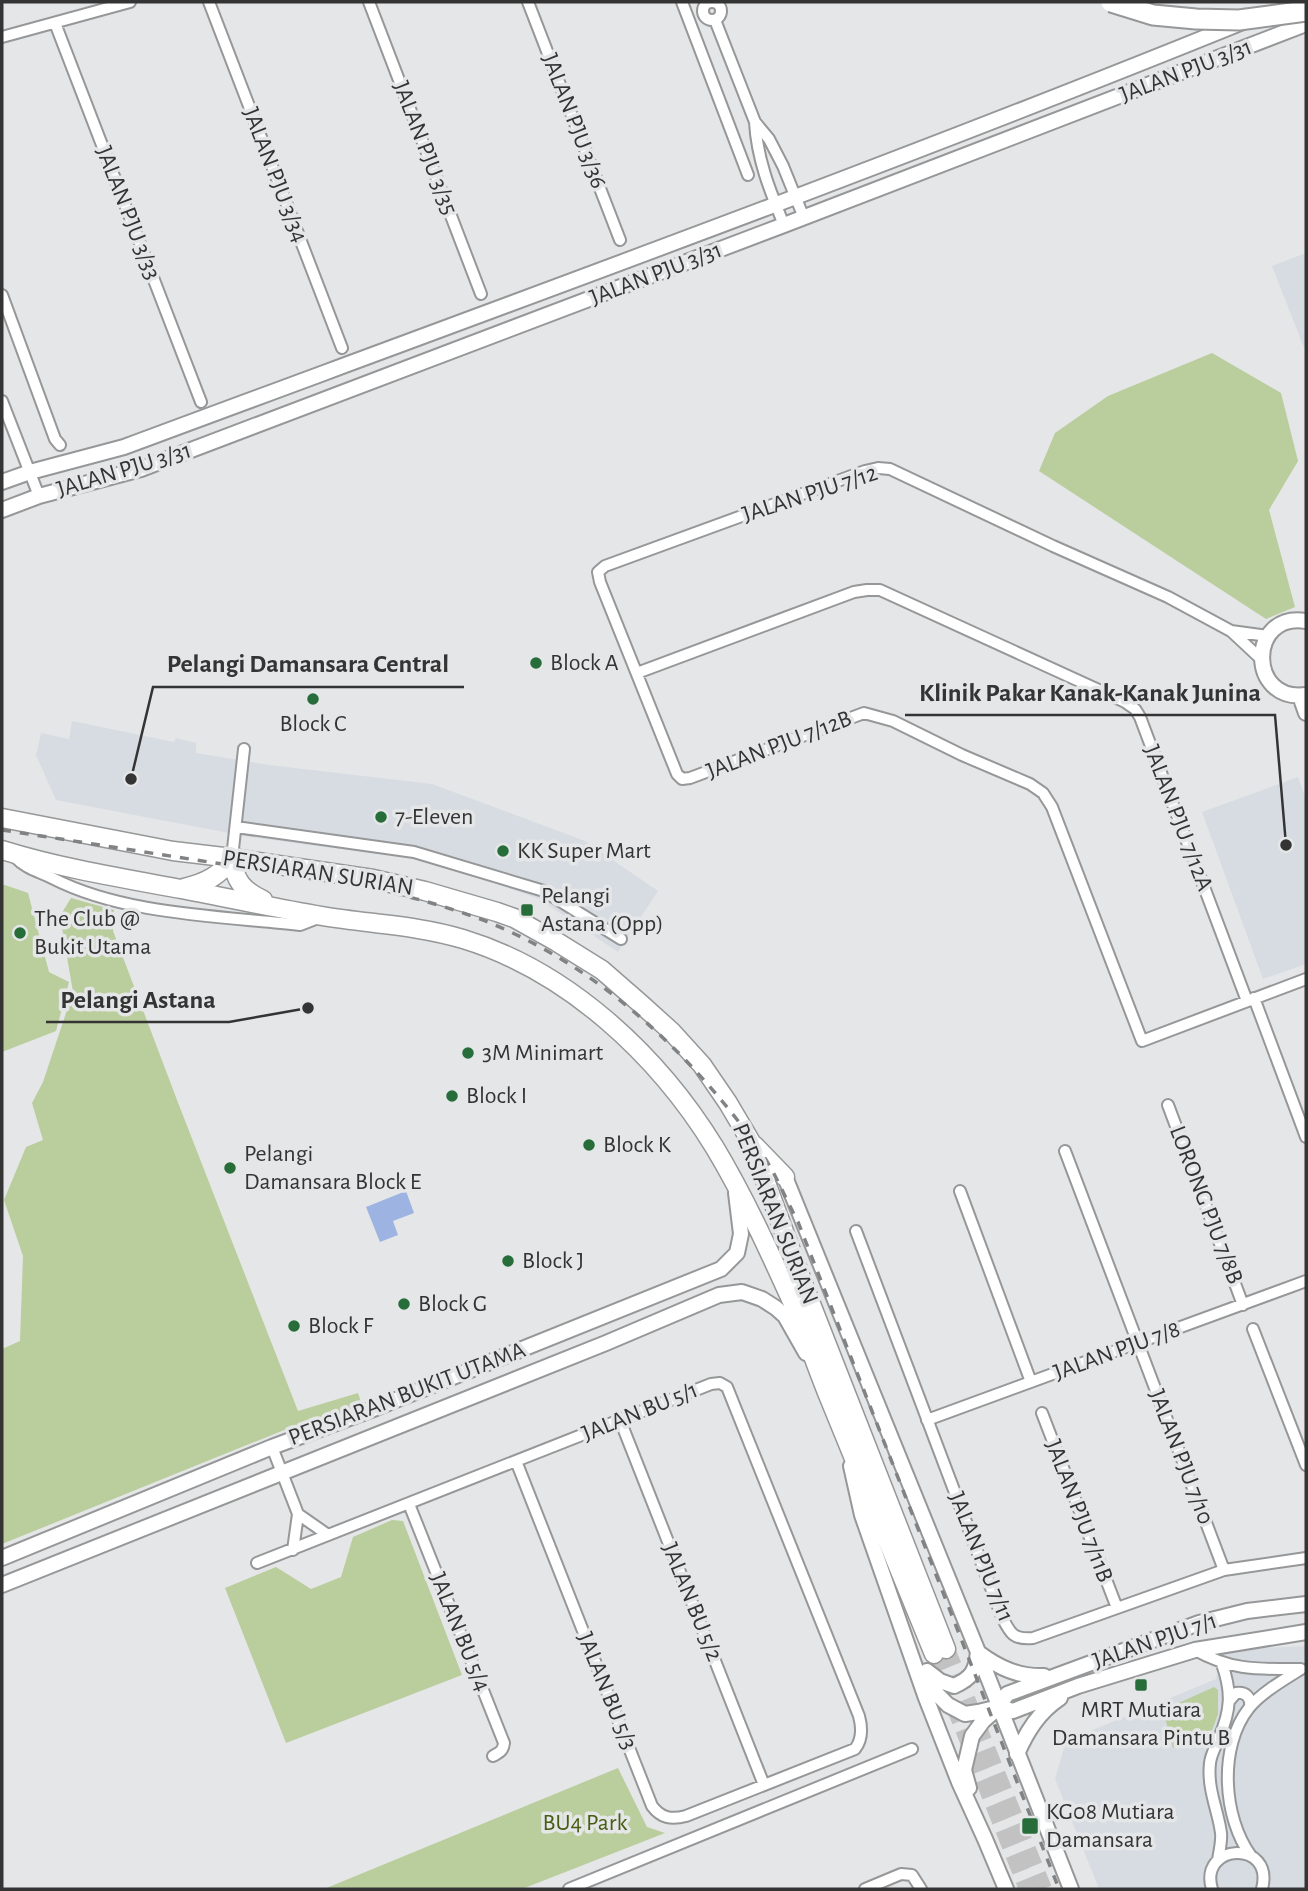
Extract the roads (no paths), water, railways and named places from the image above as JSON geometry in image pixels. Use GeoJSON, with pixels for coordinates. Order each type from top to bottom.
{"type":"FeatureCollection","features":[{"type":"Feature","properties":{"kind":"highway"},"geometry":{"type":"LineString","coordinates":[[1111,2],[1153,15],[1196,19],[1239,20],[1306,11]]}},
{"type":"Feature","properties":{"kind":"main road","name":"PERSIARAN SURIAN"},"geometry":{"type":"LineString","coordinates":[[2,818],[173,851],[358,876],[425,891],[514,918],[602,970],[641,1003],[702,1065],[751,1142],[940,1651],[847,1441],[795,1310],[732,1178],[691,1114],[642,1055],[608,1020],[580,998],[498,950],[433,930],[324,916],[122,879],[7,852]]}},
{"type":"Feature","properties":{"kind":"main road"},"geometry":{"type":"LineString","coordinates":[[179,889],[212,879],[232,858]]}},
{"type":"Feature","properties":{"kind":"main road"},"geometry":{"type":"LineString","coordinates":[[232,858],[239,883],[251,894],[278,907]]}},
{"type":"Feature","properties":{"kind":"main road"},"geometry":{"type":"LineString","coordinates":[[751,1142],[785,1177]]}},
{"type":"Feature","properties":{"kind":"street"},"geometry":{"type":"LineString","coordinates":[[2,37],[130,2]]}},
{"type":"Feature","properties":{"kind":"street","name":"JALAN PJU 3/34"},"geometry":{"type":"LineString","coordinates":[[209,2],[342,348]]}},
{"type":"Feature","properties":{"kind":"street","name":"JALAN PJU 3/35"},"geometry":{"type":"LineString","coordinates":[[369,2],[481,294]]}},
{"type":"Feature","properties":{"kind":"street","name":"JALAN PJU 3/36"},"geometry":{"type":"LineString","coordinates":[[528,2],[620,240]]}},
{"type":"Feature","properties":{"kind":"street"},"geometry":{"type":"LineString","coordinates":[[682,2],[748,175]]}},
{"type":"Feature","properties":{"kind":"street"},"geometry":{"type":"LineString","coordinates":[[709,2],[718,4],[721,10],[720,16],[715,20],[755,122],[769,139],[804,218]]}},
{"type":"Feature","properties":{"kind":"street","name":"JALAN PJU 3/31"},"geometry":{"type":"LineString","coordinates":[[2,482],[124,447],[796,197],[1297,2]]}},
{"type":"Feature","properties":{"kind":"street","name":"JALAN PJU 3/33"},"geometry":{"type":"LineString","coordinates":[[55,23],[201,402]]}},
{"type":"Feature","properties":{"kind":"street","name":"JALAN PJU 3/31"},"geometry":{"type":"LineString","coordinates":[[2,510],[39,496],[141,470],[1306,24]]}},
{"type":"Feature","properties":{"kind":"street"},"geometry":{"type":"LineString","coordinates":[[755,122],[760,162],[784,225]]}},
{"type":"Feature","properties":{"kind":"street"},"geometry":{"type":"LineString","coordinates":[[2,295],[55,439],[60,445]]}},
{"type":"Feature","properties":{"kind":"street"},"geometry":{"type":"LineString","coordinates":[[2,401],[39,496]]}},
{"type":"Feature","properties":{"kind":"street","name":"JALAN PJU 7/12"},"geometry":{"type":"LineString","coordinates":[[637,673],[600,582],[598,572],[605,566],[878,468],[890,469],[1053,547],[1168,597],[1231,631],[1261,659]]}},
{"type":"Feature","properties":{"kind":"street","name":"JALAN PJU 7/12A"},"geometry":{"type":"LineString","coordinates":[[637,673],[854,592],[880,590],[1125,702],[1135,709],[1140,717],[1306,1137]]}},
{"type":"Feature","properties":{"kind":"street"},"geometry":{"type":"LineString","coordinates":[[1306,621],[1287,622],[1276,627],[1262,647],[1261,659],[1263,670],[1277,689],[1288,694],[1303,695],[1306,713]]}},
{"type":"Feature","properties":{"kind":"street","name":"JALAN PJU 7/12"},"geometry":{"type":"LineString","coordinates":[[1231,631],[1268,636]]}},
{"type":"Feature","properties":{"kind":"street","name":"JALAN PJU 7/12B"},"geometry":{"type":"LineString","coordinates":[[637,673],[677,774],[682,779],[864,713],[893,721],[1030,784],[1043,793],[1052,807],[1142,1041],[1250,1000]]}},
{"type":"Feature","properties":{"kind":"street"},"geometry":{"type":"LineString","coordinates":[[232,858],[244,749]]}},
{"type":"Feature","properties":{"kind":"street"},"geometry":{"type":"LineString","coordinates":[[236,827],[434,857],[544,891],[621,939]]}},
{"type":"Feature","properties":{"kind":"street"},"geometry":{"type":"LineString","coordinates":[[7,852],[22,865],[65,886],[121,904],[300,925],[324,916]]}},
{"type":"Feature","properties":{"kind":"street"},"geometry":{"type":"LineString","coordinates":[[1250,1000],[1306,979]]}},
{"type":"Feature","properties":{"kind":"street","name":"LORONG PJU 7/8B"},"geometry":{"type":"LineString","coordinates":[[1168,1105],[1243,1304]]}},
{"type":"Feature","properties":{"kind":"street","name":"JALAN PJU 7/10"},"geometry":{"type":"LineString","coordinates":[[1065,1151],[1224,1570]]}},
{"type":"Feature","properties":{"kind":"street","name":"PERSIARAN SURIAN"},"geometry":{"type":"LineString","coordinates":[[785,1177],[978,1652],[1006,1709],[1017,1754],[1071,1889]]}},
{"type":"Feature","properties":{"kind":"street","name":"PERSIARAN BUKIT UTAMA"},"geometry":{"type":"LineString","coordinates":[[2,1558],[272,1447],[721,1269],[737,1253],[741,1234],[732,1178]]}},
{"type":"Feature","properties":{"kind":"street"},"geometry":{"type":"LineString","coordinates":[[960,1191],[1031,1382]]}},
{"type":"Feature","properties":{"kind":"street","name":"JALAN PJU 7/11"},"geometry":{"type":"LineString","coordinates":[[856,1231],[1002,1617],[1015,1637],[1033,1638],[1224,1570],[1306,1558]]}},
{"type":"Feature","properties":{"kind":"street","name":"JALAN PJU 7/8"},"geometry":{"type":"LineString","coordinates":[[927,1420],[1306,1281]]}},
{"type":"Feature","properties":{"kind":"street","name":"PERSIARAN BUKIT UTAMA"},"geometry":{"type":"LineString","coordinates":[[2,1585],[719,1295],[746,1293],[776,1308],[785,1316],[825,1388]]}},
{"type":"Feature","properties":{"kind":"street"},"geometry":{"type":"LineString","coordinates":[[1253,1329],[1306,1465]]}},
{"type":"Feature","properties":{"kind":"street","name":"JALAN BU 5/1"},"geometry":{"type":"LineString","coordinates":[[257,1563],[711,1384],[720,1383],[727,1387],[859,1716],[861,1732],[855,1749],[764,1785]]}},
{"type":"Feature","properties":{"kind":"street","name":"JALAN PJU 7/11B"},"geometry":{"type":"LineString","coordinates":[[1042,1413],[1117,1608]]}},
{"type":"Feature","properties":{"kind":"street","name":"JALAN BU 5/2"},"geometry":{"type":"LineString","coordinates":[[620,1420],[764,1785]]}},
{"type":"Feature","properties":{"kind":"street"},"geometry":{"type":"LineString","coordinates":[[847,1441],[862,1515],[926,1698],[1006,1889]]}},
{"type":"Feature","properties":{"kind":"street"},"geometry":{"type":"LineString","coordinates":[[272,1447],[298,1514],[293,1550]]}},
{"type":"Feature","properties":{"kind":"street","name":"JALAN BU 5/3"},"geometry":{"type":"LineString","coordinates":[[516,1461],[652,1806],[663,1816],[676,1819],[764,1785]]}},
{"type":"Feature","properties":{"kind":"street","name":"JALAN BU 5/4"},"geometry":{"type":"LineString","coordinates":[[409,1504],[503,1743],[501,1752],[493,1756]]}},
{"type":"Feature","properties":{"kind":"street"},"geometry":{"type":"LineString","coordinates":[[298,1514],[328,1535]]}},
{"type":"Feature","properties":{"kind":"street","name":"JALAN PJU 7/1"},"geometry":{"type":"LineString","coordinates":[[1006,1709],[1007,1693],[1199,1623],[1247,1611],[1306,1604]]}},
{"type":"Feature","properties":{"kind":"street","name":"JALAN PJU 7/1"},"geometry":{"type":"LineString","coordinates":[[913,1659],[936,1693],[948,1705],[965,1714],[1006,1709],[1195,1650],[1306,1632]]}},
{"type":"Feature","properties":{"kind":"street"},"geometry":{"type":"LineString","coordinates":[[1195,1650],[1222,1664],[1236,1667],[1303,1669]]}},
{"type":"Feature","properties":{"kind":"street"},"geometry":{"type":"LineString","coordinates":[[913,1659],[940,1681],[954,1686],[967,1680],[976,1666],[978,1652],[998,1666],[1019,1674],[1062,1674]]}},
{"type":"Feature","properties":{"kind":"street"},"geometry":{"type":"LineString","coordinates":[[1218,1860],[1221,1833],[1212,1797],[1210,1763],[1225,1724],[1230,1700],[1222,1664]]}},
{"type":"Feature","properties":{"kind":"street"},"geometry":{"type":"LineString","coordinates":[[1262,1889],[1265,1879],[1263,1870],[1241,1839],[1229,1798],[1229,1754],[1250,1707],[1283,1680],[1303,1669]]}},
{"type":"Feature","properties":{"kind":"street"},"geometry":{"type":"LineString","coordinates":[[1017,1754],[1026,1735],[1042,1713],[1078,1686]]}},
{"type":"Feature","properties":{"kind":"street"},"geometry":{"type":"LineString","coordinates":[[1230,1700],[1236,1693],[1245,1694],[1249,1698],[1250,1707]]}},
{"type":"Feature","properties":{"kind":"street"},"geometry":{"type":"LineString","coordinates":[[985,1839],[964,1770],[972,1736],[983,1720],[1006,1709]]}},
{"type":"Feature","properties":{"kind":"street"},"geometry":{"type":"LineString","coordinates":[[569,1889],[912,1749]]}},
{"type":"Feature","properties":{"kind":"street"},"geometry":{"type":"LineString","coordinates":[[1212,1889],[1210,1876],[1218,1860],[1234,1853],[1251,1856]]}},
{"type":"Feature","properties":{"kind":"street"},"geometry":{"type":"LineString","coordinates":[[865,1889],[901,1874],[912,1875],[921,1889]]}},
{"type":"Feature","properties":{"kind":"water"},"geometry":{"type":"Polygon","coordinates":[[[406,1191],[414,1213],[393,1221],[398,1235],[380,1242],[366,1207],[406,1191]]]}},
{"type":"Feature","properties":{"kind":"tunnel"},"geometry":{"type":"LineString","coordinates":[[946,1649],[1043,1889]]}},
{"type":"Feature","properties":{"kind":"tunnel"},"geometry":{"type":"LineString","coordinates":[[934,1654],[1028,1889]]}},
{"type":"Feature","properties":{"kind":"railway"},"geometry":{"type":"LineString","coordinates":[[2,830],[297,875],[407,896],[460,912],[498,926],[570,965],[604,988],[667,1041],[722,1101],[755,1143],[798,1222],[1059,1889]]}},
{"type":"Feature","properties":{"kind":"place","name":"Block A"},"geometry":{"type":"Point","coordinates":[536,663]}},
{"type":"Feature","properties":{"kind":"place","name":"Block C"},"geometry":{"type":"Point","coordinates":[313,699]}},
{"type":"Feature","properties":{"kind":"place","name":"Pelangi Damansara Central"},"geometry":{"type":"Point","coordinates":[131,779]}},
{"type":"Feature","properties":{"kind":"place","name":"7-Eleven"},"geometry":{"type":"Point","coordinates":[381,817]}},
{"type":"Feature","properties":{"kind":"place","name":"Klinik Pakar Kanak-Kanak Junina"},"geometry":{"type":"Point","coordinates":[1286,845]}},
{"type":"Feature","properties":{"kind":"place","name":"KK Super Mart"},"geometry":{"type":"Point","coordinates":[503,851]}},
{"type":"Feature","properties":{"kind":"place","name":"Pelangi Astana (Opp)"},"geometry":{"type":"Point","coordinates":[527,910]}},
{"type":"Feature","properties":{"kind":"place","name":"The Club @ Bukit Utama"},"geometry":{"type":"Point","coordinates":[20,933]}},
{"type":"Feature","properties":{"kind":"place","name":"Pelangi Astana"},"geometry":{"type":"Point","coordinates":[308,1008]}},
{"type":"Feature","properties":{"kind":"place","name":"3M Minimart"},"geometry":{"type":"Point","coordinates":[468,1053]}},
{"type":"Feature","properties":{"kind":"place","name":"Block I"},"geometry":{"type":"Point","coordinates":[452,1096]}},
{"type":"Feature","properties":{"kind":"place","name":"Block K"},"geometry":{"type":"Point","coordinates":[589,1145]}},
{"type":"Feature","properties":{"kind":"place","name":"Pelangi Damansara Block E"},"geometry":{"type":"Point","coordinates":[230,1168]}},
{"type":"Feature","properties":{"kind":"place","name":"Block J"},"geometry":{"type":"Point","coordinates":[508,1261]}},
{"type":"Feature","properties":{"kind":"place","name":"Block G"},"geometry":{"type":"Point","coordinates":[404,1304]}},
{"type":"Feature","properties":{"kind":"place","name":"Block F"},"geometry":{"type":"Point","coordinates":[294,1326]}},
{"type":"Feature","properties":{"kind":"place","name":"MRT Mutiara Damansara Pintu B"},"geometry":{"type":"Point","coordinates":[1141,1685]}},
{"type":"Feature","properties":{"kind":"place","name":"KG08 Mutiara Damansara"},"geometry":{"type":"Point","coordinates":[1030,1826]}},
{"type":"Feature","properties":{"kind":"park label","name":"BU4 Park"},"geometry":{"type":"Point","coordinates":[585,1823]}}]}
